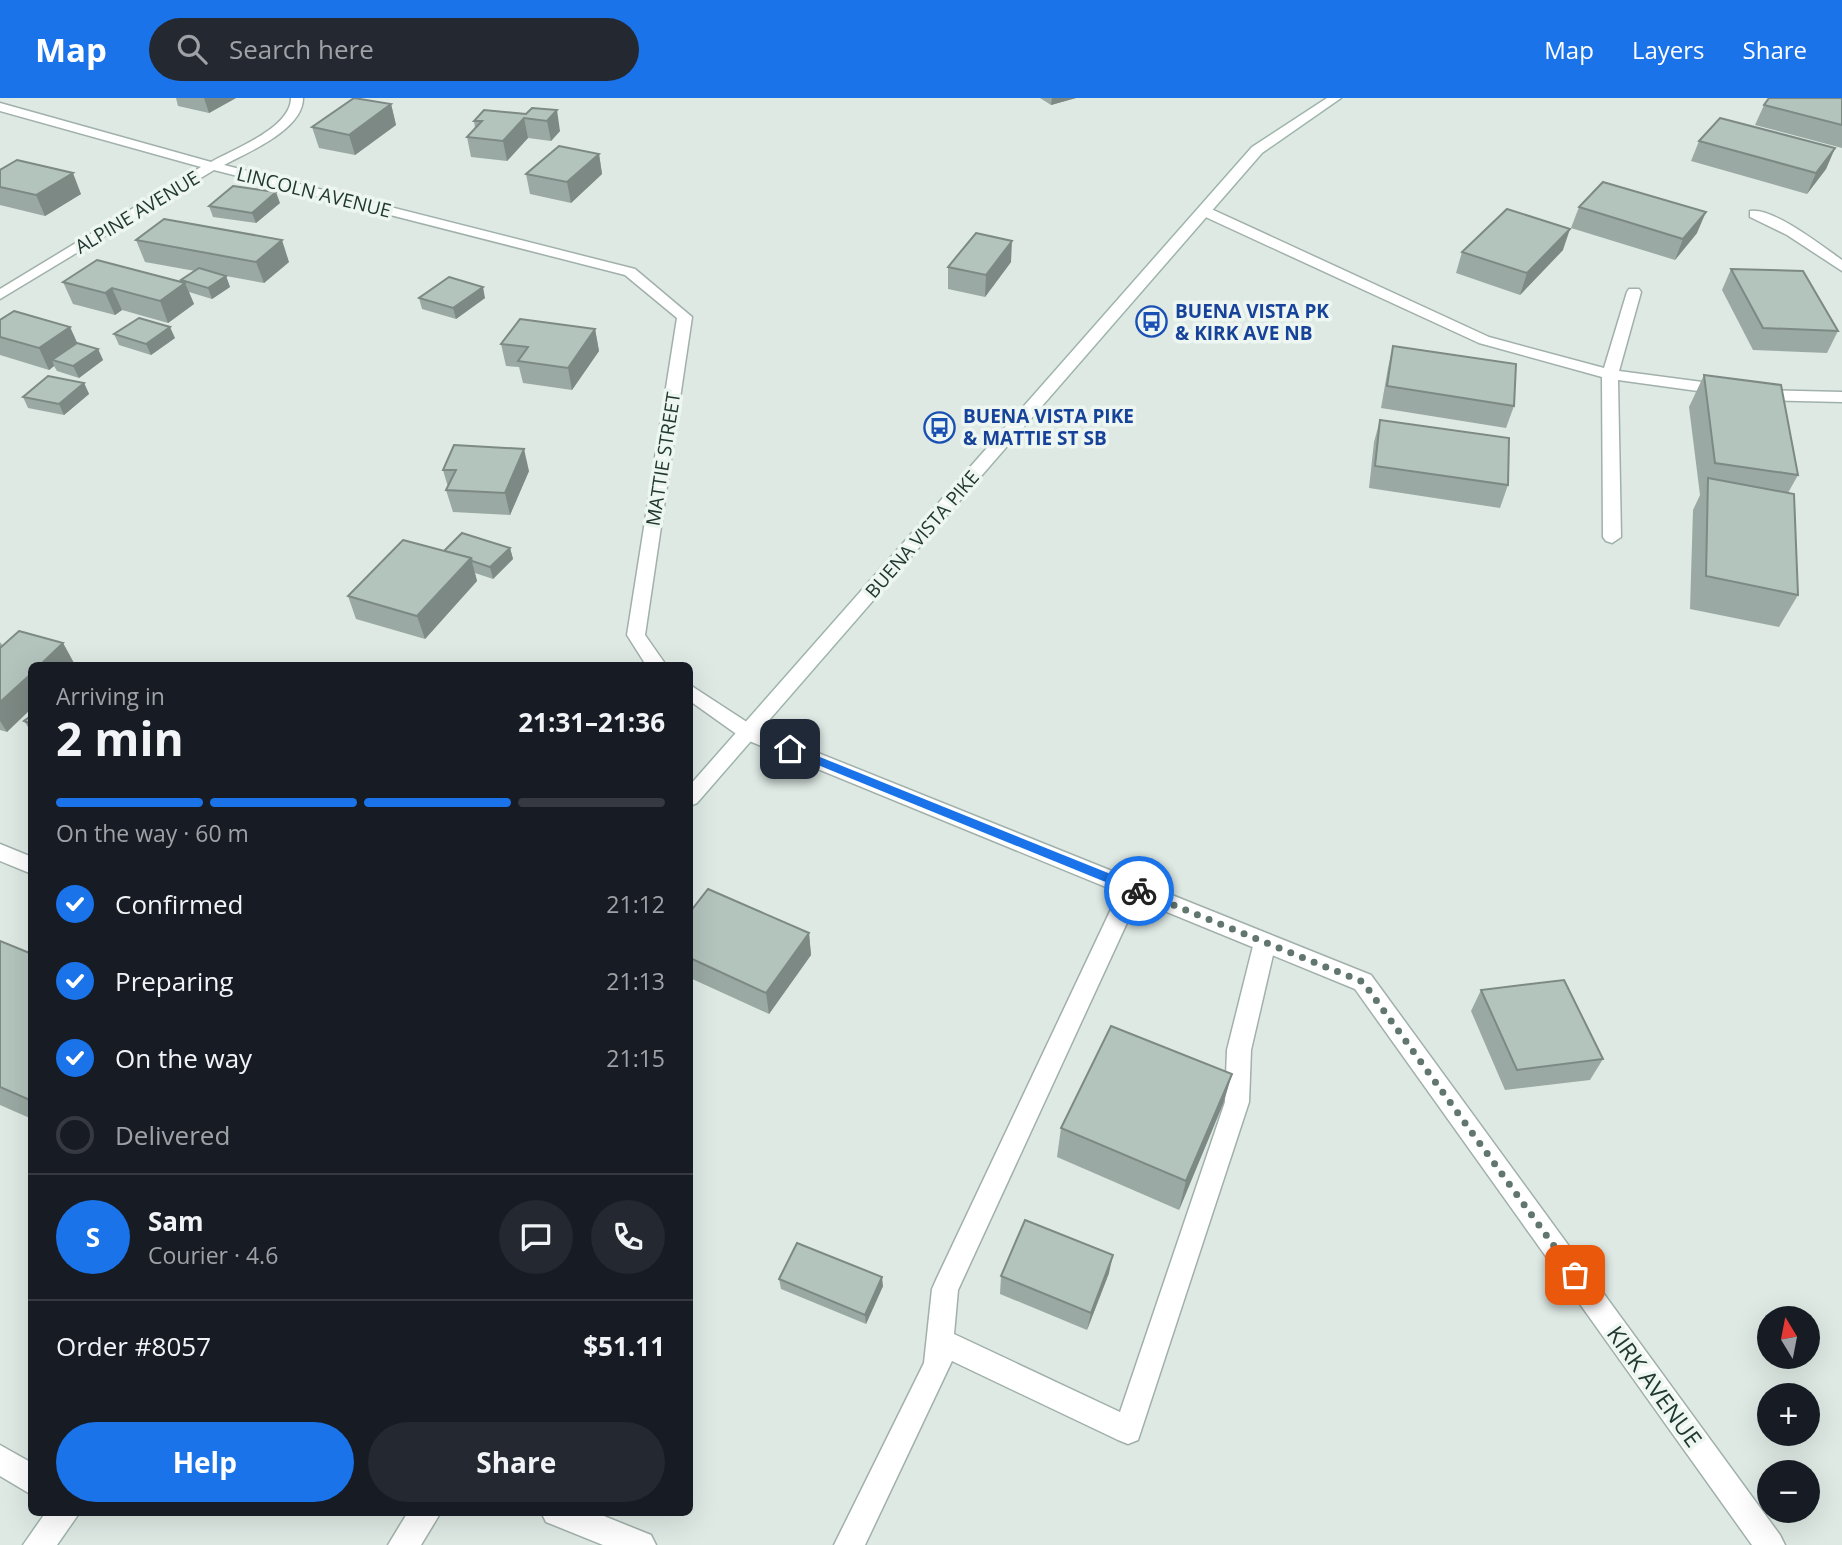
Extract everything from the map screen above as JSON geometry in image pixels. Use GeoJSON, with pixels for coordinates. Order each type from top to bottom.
{"type":"FeatureCollection","features":[{"type":"Feature","properties":{"kind":"street","name":"ALPINE AVENUE"},"geometry":{"type":"LineString","coordinates":[[0,295],[212,166],[276,132],[297,107],[297,98]]}},
{"type":"Feature","properties":{"kind":"street","name":"BUENA VISTA PIKE"},"geometry":{"type":"LineString","coordinates":[[693,795],[1257,150],[1335,98]]}},
{"type":"Feature","properties":{"kind":"street","name":"LINCOLN AVENUE"},"geometry":{"type":"LineString","coordinates":[[0,107],[212,166],[630,272]]}},
{"type":"Feature","properties":{"kind":"street"},"geometry":{"type":"LineString","coordinates":[[1204,211],[1484,340],[1610,374],[1763,394],[1842,397]]}},
{"type":"Feature","properties":{"kind":"street"},"geometry":{"type":"LineString","coordinates":[[1755,214],[1793,232],[1842,267]]}},
{"type":"Feature","properties":{"kind":"street","name":"MATTIE STREET"},"geometry":{"type":"LineString","coordinates":[[630,272],[685,317],[636,635],[654,662]]}},
{"type":"Feature","properties":{"kind":"street"},"geometry":{"type":"LineString","coordinates":[[1612,537],[1610,374],[1634,292]]}},
{"type":"Feature","properties":{"kind":"street"},"geometry":{"type":"LineString","coordinates":[[693,694],[749,733]]}},
{"type":"Feature","properties":{"kind":"street","name":"KIRK AVENUE"},"geometry":{"type":"LineString","coordinates":[[749,733],[1363,982],[1770,1545]]}},
{"type":"Feature","properties":{"kind":"street"},"geometry":{"type":"LineString","coordinates":[[0,852],[28,864]]}},
{"type":"Feature","properties":{"kind":"street"},"geometry":{"type":"LineString","coordinates":[[849,1545],[938,1365],[945,1289],[1132,888]]}},
{"type":"Feature","properties":{"kind":"street"},"geometry":{"type":"LineString","coordinates":[[940,1341],[1128,1430],[1237,1102],[1239,1050],[1265,942]]}},
{"type":"Feature","properties":{"kind":"street"},"geometry":{"type":"LineString","coordinates":[[0,1459],[28,1478]]}},
{"type":"Feature","properties":{"kind":"street"},"geometry":{"type":"LineString","coordinates":[[38,1545],[62,1516]]}},
{"type":"Feature","properties":{"kind":"street"},"geometry":{"type":"LineString","coordinates":[[403,1545],[423,1516]]}},
{"type":"Feature","properties":{"kind":"street"},"geometry":{"type":"LineString","coordinates":[[566,1516],[642,1545]]}},
{"type":"Feature","properties":{"kind":"building"},"geometry":{"type":"Polygon","coordinates":[[[354,98],[391,104],[349,135],[312,127],[354,98]]]}},
{"type":"Feature","properties":{"kind":"building"},"geometry":{"type":"Polygon","coordinates":[[[1769,98],[1842,98],[1842,125],[1764,105],[1769,98]]]}},
{"type":"Feature","properties":{"kind":"building"},"geometry":{"type":"Polygon","coordinates":[[[532,108],[557,110],[547,121],[524,118],[503,141],[467,137],[482,121],[474,121],[484,110],[526,114],[532,108]]]}},
{"type":"Feature","properties":{"kind":"building"},"geometry":{"type":"Polygon","coordinates":[[[1720,118],[1835,148],[1816,173],[1699,141],[1720,118]]]}},
{"type":"Feature","properties":{"kind":"building"},"geometry":{"type":"Polygon","coordinates":[[[559,146],[599,154],[567,182],[526,174],[559,146]]]}},
{"type":"Feature","properties":{"kind":"building"},"geometry":{"type":"Polygon","coordinates":[[[17,160],[73,173],[36,195],[0,187],[0,170],[17,160]]]}},
{"type":"Feature","properties":{"kind":"building"},"geometry":{"type":"Polygon","coordinates":[[[1603,182],[1706,212],[1683,239],[1579,207],[1603,182]]]}},
{"type":"Feature","properties":{"kind":"building"},"geometry":{"type":"Polygon","coordinates":[[[233,186],[276,192],[252,213],[209,206],[233,186]]]}},
{"type":"Feature","properties":{"kind":"building"},"geometry":{"type":"Polygon","coordinates":[[[1507,209],[1570,229],[1527,273],[1462,252],[1507,209]]]}},
{"type":"Feature","properties":{"kind":"building"},"geometry":{"type":"Polygon","coordinates":[[[164,219],[282,240],[256,262],[136,240],[164,219]]]}},
{"type":"Feature","properties":{"kind":"building"},"geometry":{"type":"Polygon","coordinates":[[[976,233],[1012,241],[986,275],[948,267],[976,233]]]}},
{"type":"Feature","properties":{"kind":"building"},"geometry":{"type":"Polygon","coordinates":[[[97,260],[185,283],[160,301],[112,288],[105,293],[63,282],[97,260]]]}},
{"type":"Feature","properties":{"kind":"building"},"geometry":{"type":"Polygon","coordinates":[[[199,268],[226,276],[208,288],[181,280],[199,268]]]}},
{"type":"Feature","properties":{"kind":"building"},"geometry":{"type":"Polygon","coordinates":[[[1731,269],[1803,271],[1838,331],[1763,328],[1731,269]]]}},
{"type":"Feature","properties":{"kind":"building"},"geometry":{"type":"Polygon","coordinates":[[[449,277],[483,287],[453,308],[419,298],[449,277]]]}},
{"type":"Feature","properties":{"kind":"building"},"geometry":{"type":"Polygon","coordinates":[[[14,311],[70,327],[39,348],[0,337],[0,320],[14,311]]]}},
{"type":"Feature","properties":{"kind":"building"},"geometry":{"type":"Polygon","coordinates":[[[139,318],[170,327],[146,344],[114,334],[139,318]]]}},
{"type":"Feature","properties":{"kind":"building"},"geometry":{"type":"Polygon","coordinates":[[[520,319],[595,329],[568,368],[518,361],[528,347],[501,344],[520,319]]]}},
{"type":"Feature","properties":{"kind":"building"},"geometry":{"type":"Polygon","coordinates":[[[77,343],[98,349],[73,366],[52,360],[77,343]]]}},
{"type":"Feature","properties":{"kind":"building"},"geometry":{"type":"Polygon","coordinates":[[[1393,346],[1516,364],[1514,406],[1387,386],[1393,346]]]}},
{"type":"Feature","properties":{"kind":"building"},"geometry":{"type":"Polygon","coordinates":[[[1704,375],[1781,385],[1798,475],[1715,463],[1704,375]]]}},
{"type":"Feature","properties":{"kind":"building"},"geometry":{"type":"Polygon","coordinates":[[[48,376],[84,383],[59,404],[23,397],[48,376]]]}},
{"type":"Feature","properties":{"kind":"building"},"geometry":{"type":"Polygon","coordinates":[[[1380,420],[1509,438],[1508,485],[1375,466],[1380,420]]]}},
{"type":"Feature","properties":{"kind":"building"},"geometry":{"type":"Polygon","coordinates":[[[454,445],[524,449],[505,493],[446,490],[456,470],[443,470],[454,445]]]}},
{"type":"Feature","properties":{"kind":"building"},"geometry":{"type":"Polygon","coordinates":[[[1708,478],[1794,494],[1798,595],[1706,576],[1708,478]]]}},
{"type":"Feature","properties":{"kind":"building"},"geometry":{"type":"Polygon","coordinates":[[[462,533],[510,548],[490,567],[472,561],[471,558],[444,551],[462,533]]]}},
{"type":"Feature","properties":{"kind":"building"},"geometry":{"type":"Polygon","coordinates":[[[403,540],[471,558],[417,616],[348,596],[403,540]]]}},
{"type":"Feature","properties":{"kind":"building"},"geometry":{"type":"Polygon","coordinates":[[[19,631],[63,643],[43,662],[28,662],[28,677],[0,702],[0,648],[19,631]]]}},
{"type":"Feature","properties":{"kind":"building"},"geometry":{"type":"Polygon","coordinates":[[[708,889],[809,933],[766,993],[693,959],[693,908],[708,889]]]}},
{"type":"Feature","properties":{"kind":"building"},"geometry":{"type":"Polygon","coordinates":[[[0,941],[28,952],[28,1099],[0,1087],[0,941]]]}},
{"type":"Feature","properties":{"kind":"building"},"geometry":{"type":"Polygon","coordinates":[[[1564,980],[1603,1059],[1517,1070],[1481,990],[1564,980]]]}},
{"type":"Feature","properties":{"kind":"building"},"geometry":{"type":"Polygon","coordinates":[[[1111,1026],[1232,1074],[1186,1181],[1061,1128],[1111,1026]]]}},
{"type":"Feature","properties":{"kind":"building"},"geometry":{"type":"Polygon","coordinates":[[[1025,1220],[1113,1255],[1091,1313],[1001,1276],[1025,1220]]]}},
{"type":"Feature","properties":{"kind":"building"},"geometry":{"type":"Polygon","coordinates":[[[797,1243],[882,1277],[865,1315],[779,1279],[797,1243]]]}},
{"type":"Feature","properties":{"kind":"way so far"},"geometry":{"type":"LineString","coordinates":[[1139,891],[1363,982],[1575,1275]]}},
{"type":"Feature","properties":{"kind":"place","name":"BUENA VISTA PK & KIRK AVE NB"},"geometry":{"type":"Point","coordinates":[1152,322]}},
{"type":"Feature","properties":{"kind":"place","name":"BUENA VISTA PIKE & MATTIE ST SB"},"geometry":{"type":"Point","coordinates":[940,427]}},
{"type":"Feature","properties":{"kind":"route"},"geometry":{"type":"LineString","coordinates":[[790,749],[1139,891]]}}]}
